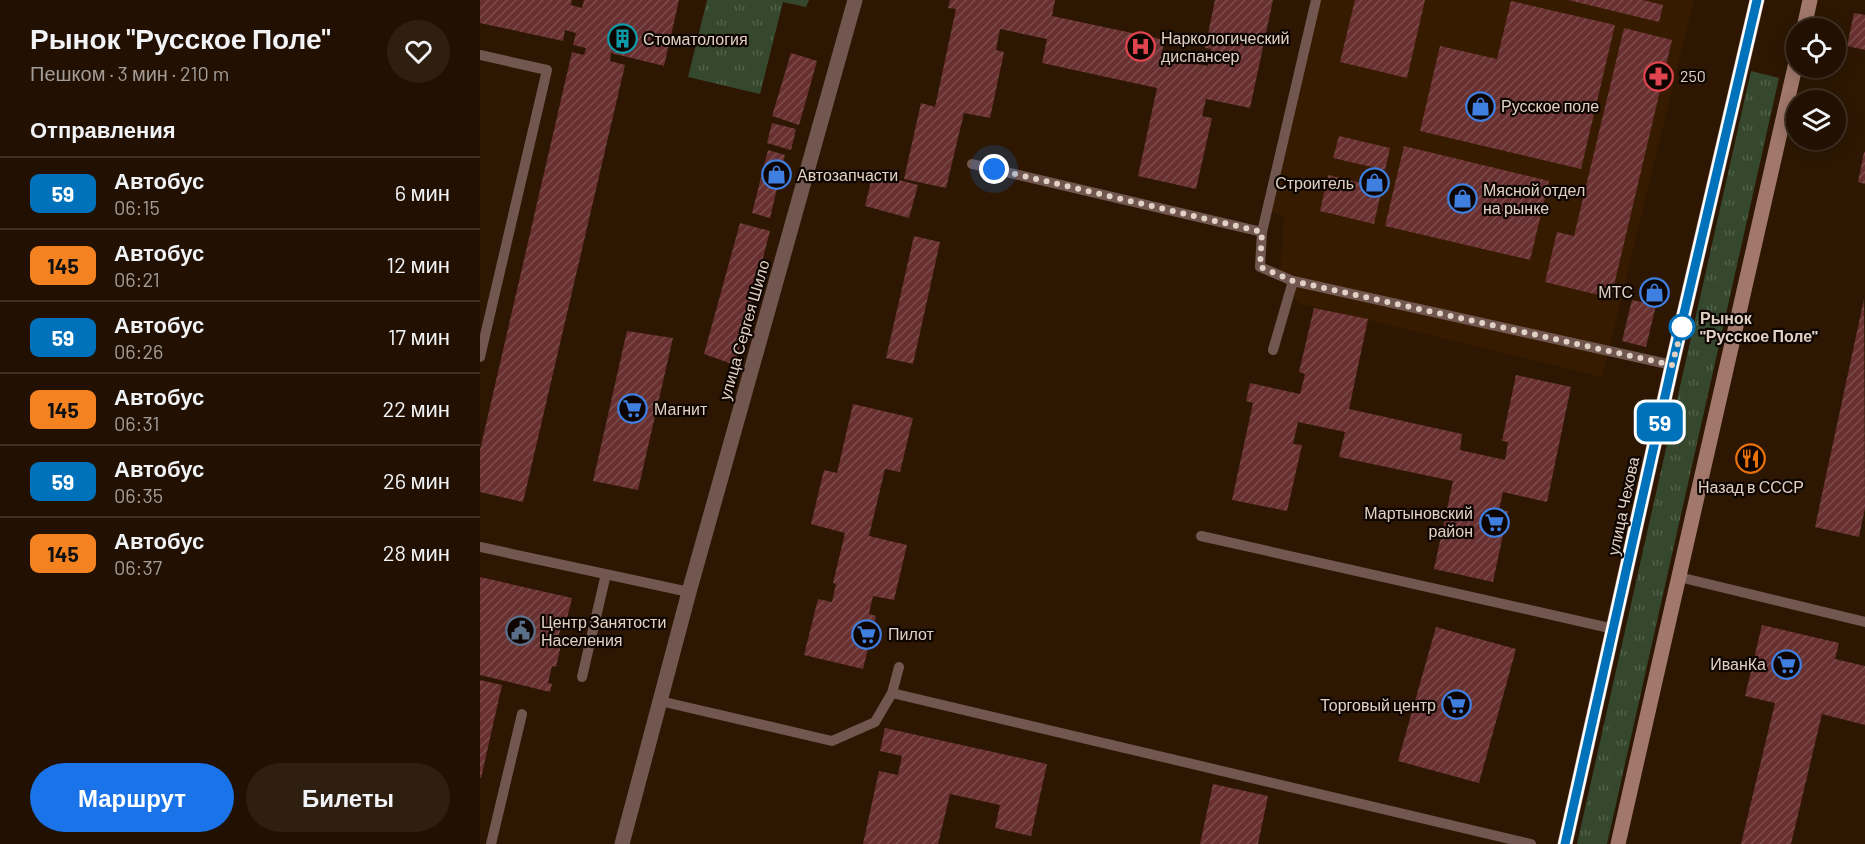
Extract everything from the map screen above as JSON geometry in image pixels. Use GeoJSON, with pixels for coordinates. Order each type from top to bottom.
{"type":"FeatureCollection","features":[{"type":"Feature","properties":{"kind":"main road","name":"улица Чехова"},"geometry":{"type":"LineString","coordinates":[[1565,844],[1672,365],[1757,0]]}},
{"type":"Feature","properties":{"kind":"main road"},"geometry":{"type":"LineString","coordinates":[[1806,18],[1810,0]]}},
{"type":"Feature","properties":{"kind":"main road"},"geometry":{"type":"LineString","coordinates":[[1618,844],[1792,78]]}},
{"type":"Feature","properties":{"kind":"street","name":"улица Сергея Шило"},"geometry":{"type":"LineString","coordinates":[[622,844],[689,592],[855,0]]}},
{"type":"Feature","properties":{"kind":"lane"},"geometry":{"type":"LineString","coordinates":[[1316,0],[1262,232],[1260,267],[1293,281],[1672,365]]}},
{"type":"Feature","properties":{"kind":"lane"},"geometry":{"type":"LineString","coordinates":[[480,55],[547,70],[480,357]]}},
{"type":"Feature","properties":{"kind":"lane"},"geometry":{"type":"LineString","coordinates":[[972,164],[1262,232]]}},
{"type":"Feature","properties":{"kind":"lane"},"geometry":{"type":"LineString","coordinates":[[1273,350],[1293,281]]}},
{"type":"Feature","properties":{"kind":"lane"},"geometry":{"type":"LineString","coordinates":[[1201,536],[1614,629]]}},
{"type":"Feature","properties":{"kind":"lane"},"geometry":{"type":"LineString","coordinates":[[480,547],[689,592]]}},
{"type":"Feature","properties":{"kind":"lane"},"geometry":{"type":"LineString","coordinates":[[582,677],[606,574]]}},
{"type":"Feature","properties":{"kind":"lane"},"geometry":{"type":"LineString","coordinates":[[1678,578],[1865,622]]}},
{"type":"Feature","properties":{"kind":"lane"},"geometry":{"type":"LineString","coordinates":[[660,701],[832,741],[875,722],[892,693],[899,668]]}},
{"type":"Feature","properties":{"kind":"lane"},"geometry":{"type":"LineString","coordinates":[[892,693],[1531,844]]}},
{"type":"Feature","properties":{"kind":"lane"},"geometry":{"type":"LineString","coordinates":[[491,844],[522,714]]}},
{"type":"Feature","properties":{"kind":"shaded area","name":"Русское поле"},"geometry":{"type":"Polygon","coordinates":[[[1317,0],[1694,0],[1602,377],[1298,303],[1280,276],[1284,216],[1266,211],[1317,0]]]}},
{"type":"Feature","properties":{"kind":"green space"},"geometry":{"type":"Polygon","coordinates":[[[707,0],[809,0],[806,7],[783,2],[760,94],[688,77],[707,0]]]}},
{"type":"Feature","properties":{"kind":"green space"},"geometry":{"type":"Polygon","coordinates":[[[1751,71],[1779,78],[1607,844],[1577,844],[1751,71]]]}},
{"type":"Feature","properties":{"kind":"building"},"geometry":{"type":"Polygon","coordinates":[[[480,0],[572,0],[571,5],[582,8],[584,0],[679,0],[664,66],[611,53],[610,61],[625,65],[523,502],[480,492],[480,450],[572,52],[584,55],[586,48],[573,45],[576,33],[565,30],[563,41],[480,23],[480,0]]]}},
{"type":"Feature","properties":{"kind":"building"},"geometry":{"type":"Polygon","coordinates":[[[950,0],[1055,0],[1052,16],[1165,40],[1161,57],[1208,66],[1211,49],[1205,48],[1215,0],[1273,0],[1250,108],[1206,99],[1202,116],[1212,118],[1196,189],[1138,176],[1157,88],[1042,63],[1047,39],[1000,29],[996,50],[1004,52],[990,118],[964,113],[946,188],[904,179],[921,103],[935,107],[956,9],[948,8],[950,0]]]}},
{"type":"Feature","properties":{"kind":"building"},"geometry":{"type":"Polygon","coordinates":[[[1355,0],[1425,0],[1407,78],[1340,62],[1355,0]]]}},
{"type":"Feature","properties":{"kind":"building"},"geometry":{"type":"Polygon","coordinates":[[[1568,0],[1643,0],[1663,5],[1659,22],[1568,0]]]}},
{"type":"Feature","properties":{"kind":"building"},"geometry":{"type":"Polygon","coordinates":[[[1511,1],[1615,25],[1581,169],[1420,131],[1440,46],[1497,59],[1511,1]]]}},
{"type":"Feature","properties":{"kind":"building"},"geometry":{"type":"Polygon","coordinates":[[[1854,13],[1865,15],[1865,50],[1847,46],[1854,13]]]}},
{"type":"Feature","properties":{"kind":"building"},"geometry":{"type":"Polygon","coordinates":[[[1624,28],[1672,40],[1611,298],[1545,282],[1557,232],[1574,236],[1624,28]]]}},
{"type":"Feature","properties":{"kind":"building"},"geometry":{"type":"Polygon","coordinates":[[[791,53],[817,61],[799,125],[772,116],[791,53]]]}},
{"type":"Feature","properties":{"kind":"building"},"geometry":{"type":"Polygon","coordinates":[[[772,123],[796,129],[791,150],[767,143],[772,123]]]}},
{"type":"Feature","properties":{"kind":"building"},"geometry":{"type":"Polygon","coordinates":[[[1339,136],[1390,148],[1385,170],[1333,158],[1339,136]]]}},
{"type":"Feature","properties":{"kind":"building"},"geometry":{"type":"Polygon","coordinates":[[[1404,146],[1549,181],[1530,260],[1385,226],[1404,146]]]}},
{"type":"Feature","properties":{"kind":"building"},"geometry":{"type":"Polygon","coordinates":[[[768,150],[785,155],[770,218],[752,213],[768,150]]]}},
{"type":"Feature","properties":{"kind":"building"},"geometry":{"type":"Polygon","coordinates":[[[1865,152],[1865,184],[1858,182],[1865,152]]]}},
{"type":"Feature","properties":{"kind":"building"},"geometry":{"type":"Polygon","coordinates":[[[873,173],[918,185],[909,218],[865,206],[873,173]]]}},
{"type":"Feature","properties":{"kind":"building"},"geometry":{"type":"Polygon","coordinates":[[[1328,175],[1382,188],[1374,224],[1320,211],[1328,175]]]}},
{"type":"Feature","properties":{"kind":"building"},"geometry":{"type":"Polygon","coordinates":[[[740,223],[770,231],[735,365],[704,354],[740,223]]]}},
{"type":"Feature","properties":{"kind":"building"},"geometry":{"type":"Polygon","coordinates":[[[914,236],[940,242],[913,364],[886,358],[914,236]]]}},
{"type":"Feature","properties":{"kind":"building"},"geometry":{"type":"Polygon","coordinates":[[[1864,299],[1865,508],[1859,537],[1815,527],[1864,299]]]}},
{"type":"Feature","properties":{"kind":"building"},"geometry":{"type":"Polygon","coordinates":[[[1632,300],[1656,305],[1646,347],[1622,341],[1632,300]]]}},
{"type":"Feature","properties":{"kind":"building"},"geometry":{"type":"Polygon","coordinates":[[[1314,308],[1368,319],[1349,409],[1462,434],[1460,450],[1505,460],[1508,442],[1502,441],[1516,375],[1571,387],[1547,502],[1503,492],[1499,510],[1508,511],[1493,582],[1434,569],[1453,481],[1339,457],[1345,432],[1298,422],[1293,444],[1302,445],[1287,511],[1232,500],[1253,403],[1246,401],[1250,383],[1300,394],[1305,374],[1299,372],[1314,308]]]}},
{"type":"Feature","properties":{"kind":"building","name":"Магнит"},"geometry":{"type":"Polygon","coordinates":[[[627,331],[673,338],[638,490],[593,481],[627,331]]]}},
{"type":"Feature","properties":{"kind":"building"},"geometry":{"type":"Polygon","coordinates":[[[853,404],[913,418],[900,472],[885,469],[869,536],[907,545],[894,600],[873,596],[869,614],[876,616],[863,669],[804,655],[818,599],[832,602],[836,584],[833,583],[845,533],[811,524],[824,470],[837,473],[853,404]]]}},
{"type":"Feature","properties":{"kind":"building","name":"Центр Занятости Населения"},"geometry":{"type":"Polygon","coordinates":[[[480,577],[572,598],[567,618],[563,617],[557,644],[561,645],[556,667],[552,666],[548,683],[552,684],[550,692],[480,675],[480,577]]]}},
{"type":"Feature","properties":{"kind":"building"},"geometry":{"type":"Polygon","coordinates":[[[1762,625],[1839,643],[1835,659],[1865,666],[1865,725],[1822,714],[1791,844],[1741,844],[1775,703],[1745,696],[1762,625]]]}},
{"type":"Feature","properties":{"kind":"building","name":"Торговый центр"},"geometry":{"type":"Polygon","coordinates":[[[1436,627],[1516,649],[1479,783],[1398,761],[1436,627]]]}},
{"type":"Feature","properties":{"kind":"building"},"geometry":{"type":"Polygon","coordinates":[[[480,680],[502,685],[481,778],[480,778],[480,680]]]}},
{"type":"Feature","properties":{"kind":"building"},"geometry":{"type":"Polygon","coordinates":[[[885,728],[1047,764],[1031,836],[995,828],[1000,805],[950,794],[938,844],[863,844],[879,771],[898,775],[902,756],[880,751],[885,728]]]}},
{"type":"Feature","properties":{"kind":"building"},"geometry":{"type":"Polygon","coordinates":[[[1213,784],[1268,796],[1258,844],[1200,844],[1213,784]]]}},
{"type":"Feature","properties":{"kind":"bus line","name":"59"},"geometry":{"type":"LineString","coordinates":[[1565,844],[1672,365],[1757,0]]}},
{"type":"Feature","properties":{"kind":"place","name":"Стоматология"},"geometry":{"type":"Point","coordinates":[622,39]}},
{"type":"Feature","properties":{"kind":"place","name":"Наркологический диспансер"},"geometry":{"type":"Point","coordinates":[1140,47]}},
{"type":"Feature","properties":{"kind":"place","name":"250"},"geometry":{"type":"Point","coordinates":[1659,76]}},
{"type":"Feature","properties":{"kind":"place","name":"Русское поле"},"geometry":{"type":"Point","coordinates":[1480,106]}},
{"type":"Feature","properties":{"kind":"place","name":"Автозапчасти"},"geometry":{"type":"Point","coordinates":[776,175]}},
{"type":"Feature","properties":{"kind":"place","name":"Строитель"},"geometry":{"type":"Point","coordinates":[1375,183]}},
{"type":"Feature","properties":{"kind":"place","name":"Мясной отдел на рынке"},"geometry":{"type":"Point","coordinates":[1462,199]}},
{"type":"Feature","properties":{"kind":"place","name":"МТС"},"geometry":{"type":"Point","coordinates":[1654,292]}},
{"type":"Feature","properties":{"kind":"place","name":"Рынок \"Русское Поле\""},"geometry":{"type":"Point","coordinates":[1682,327]}},
{"type":"Feature","properties":{"kind":"place","name":"Магнит"},"geometry":{"type":"Point","coordinates":[633,409]}},
{"type":"Feature","properties":{"kind":"place","name":"Назад в СССР"},"geometry":{"type":"Point","coordinates":[1751,459]}},
{"type":"Feature","properties":{"kind":"place","name":"Мартыновский район"},"geometry":{"type":"Point","coordinates":[1494,522]}},
{"type":"Feature","properties":{"kind":"place","name":"Центр Занятости Населения"},"geometry":{"type":"Point","coordinates":[520,631]}},
{"type":"Feature","properties":{"kind":"place","name":"Пилот"},"geometry":{"type":"Point","coordinates":[867,634]}},
{"type":"Feature","properties":{"kind":"place","name":"ИванКа"},"geometry":{"type":"Point","coordinates":[1787,664]}},
{"type":"Feature","properties":{"kind":"place","name":"Торговый центр"},"geometry":{"type":"Point","coordinates":[1457,705]}},
{"type":"Feature","properties":{"kind":"route"},"geometry":{"type":"LineString","coordinates":[[994,169],[1262,232],[1260,267],[1293,281],[1672,365],[1683,325],[1682,327]]}}]}
